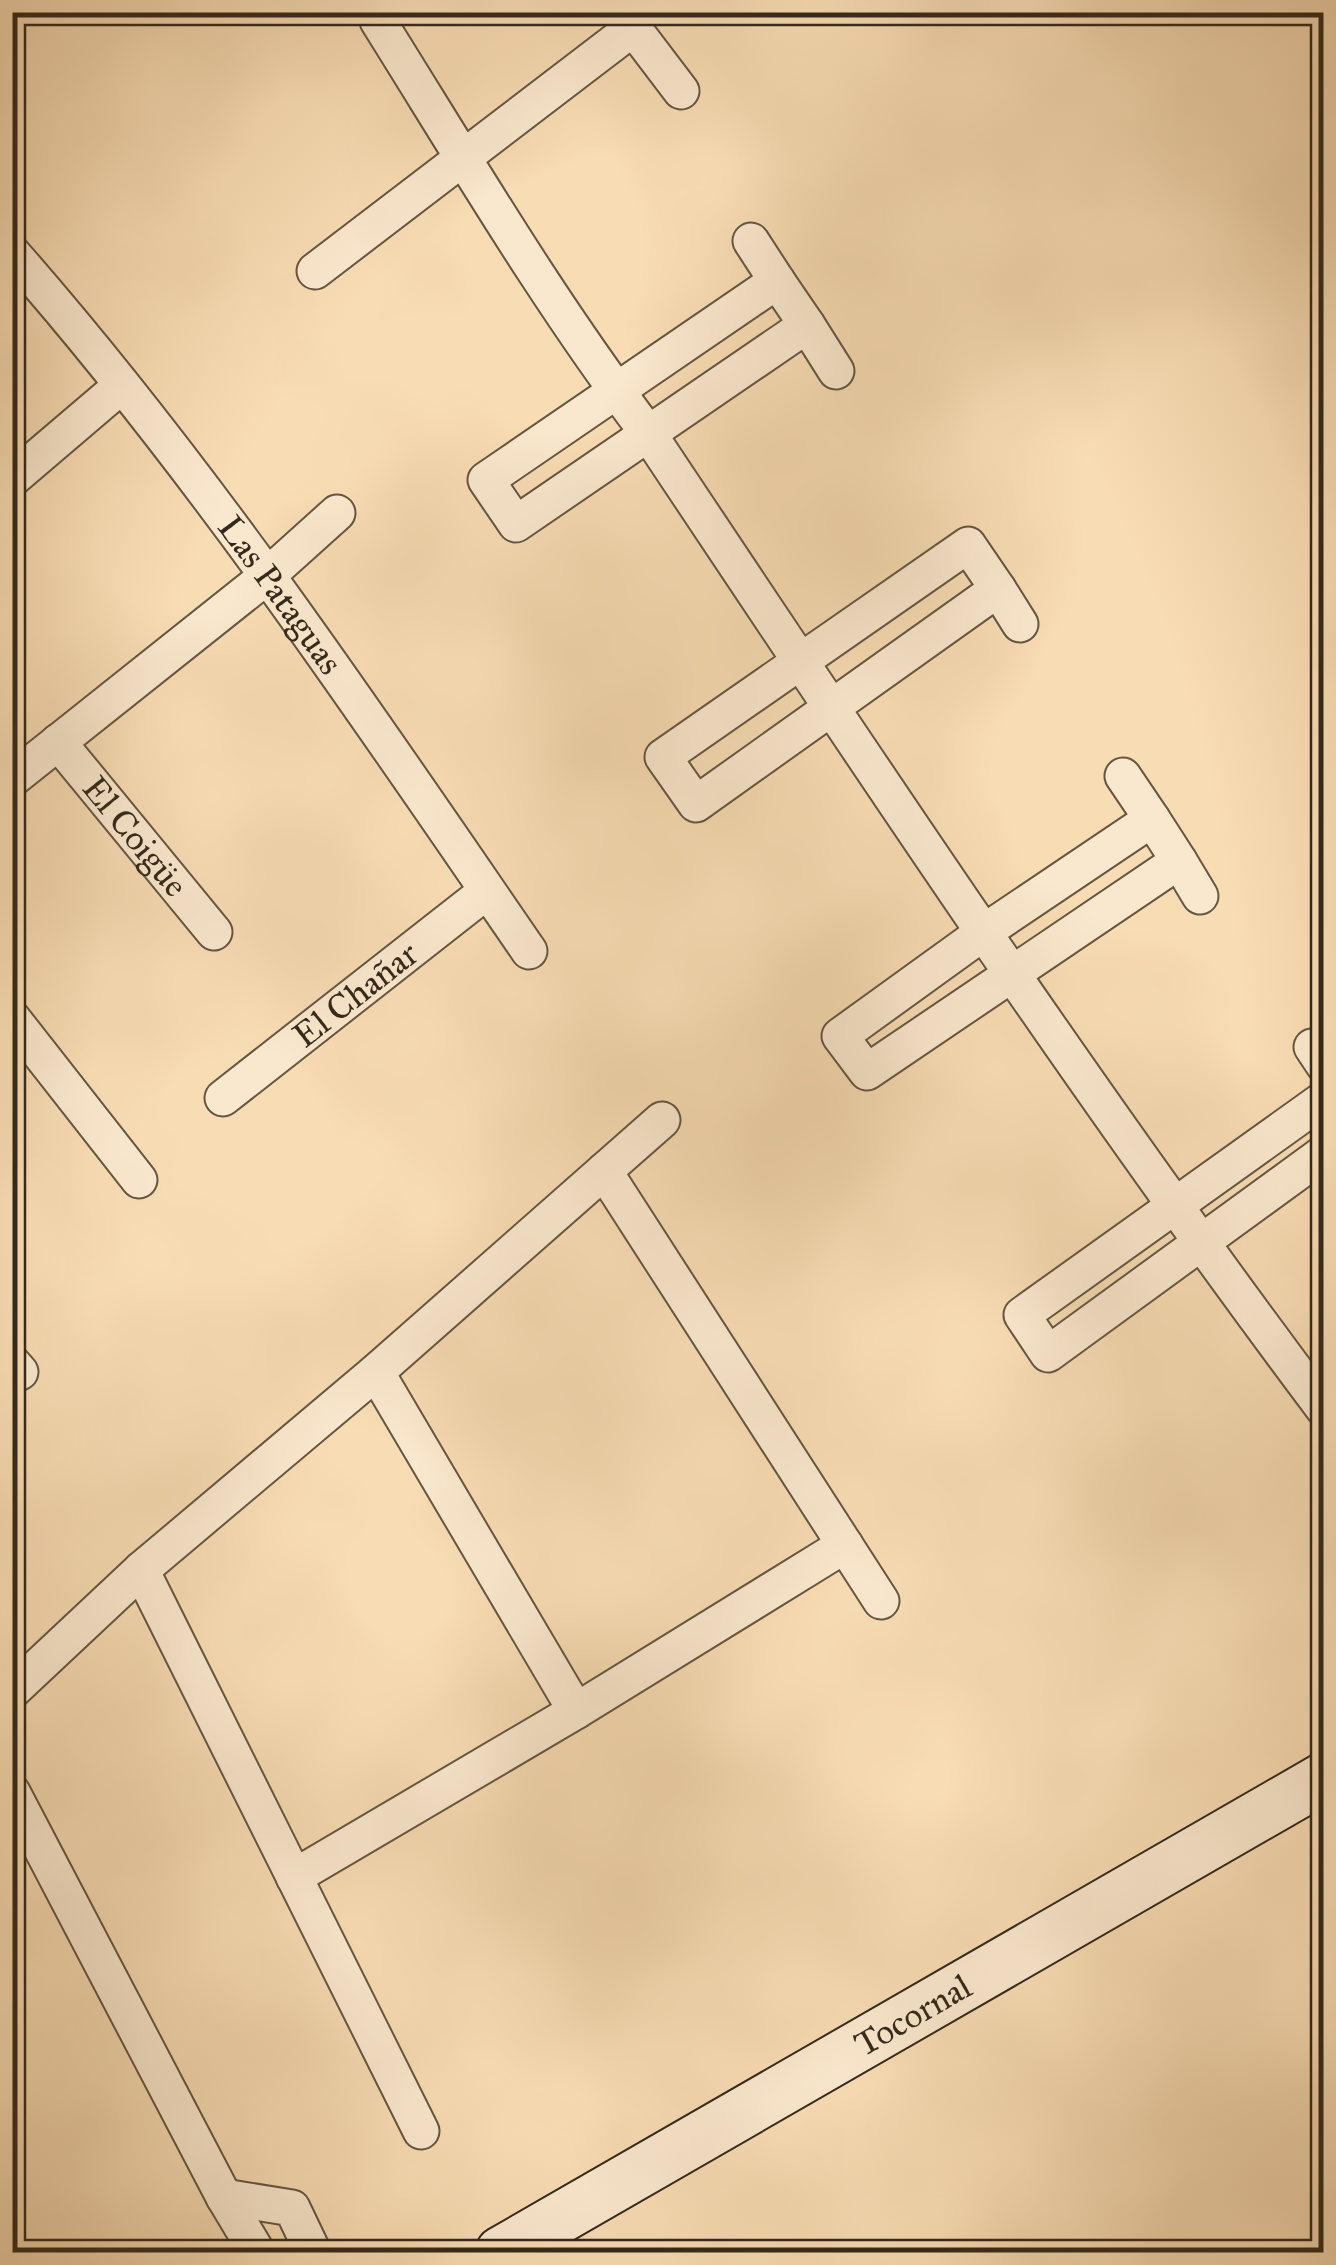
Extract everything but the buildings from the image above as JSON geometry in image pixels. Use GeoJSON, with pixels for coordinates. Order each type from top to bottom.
{"type":"FeatureCollection","features":[{"type":"Feature","properties":{"kind":"main road","name":"Tocornal"},"geometry":{"type":"LineString","coordinates":[[501,2252],[1324,1778]]}},
{"type":"Feature","properties":{"kind":"street"},"geometry":{"type":"LineString","coordinates":[[315,271],[627,20],[681,91]]}},
{"type":"Feature","properties":{"kind":"street"},"geometry":{"type":"LineString","coordinates":[[378,21],[616,391],[1013,976],[1199,1243],[1324,1408]]}},
{"type":"Feature","properties":{"kind":"street"},"geometry":{"type":"LineString","coordinates":[[751,241],[836,371]]}},
{"type":"Feature","properties":{"kind":"street","name":"Las Pataguas"},"geometry":{"type":"LineString","coordinates":[[14,257],[121,386],[267,576],[528,952]]}},
{"type":"Feature","properties":{"kind":"street"},"geometry":{"type":"LineString","coordinates":[[777,281],[486,480],[516,524],[807,325]]}},
{"type":"Feature","properties":{"kind":"street"},"geometry":{"type":"LineString","coordinates":[[12,479],[121,386]]}},
{"type":"Feature","properties":{"kind":"street"},"geometry":{"type":"LineString","coordinates":[[12,779],[267,576],[337,513]]}},
{"type":"Feature","properties":{"kind":"street"},"geometry":{"type":"LineString","coordinates":[[998,590],[696,804],[662,757],[800,662],[959,532],[998,590],[1020,624]]}},
{"type":"Feature","properties":{"kind":"street","name":"El Coigüe"},"geometry":{"type":"LineString","coordinates":[[58,742],[214,932]]}},
{"type":"Feature","properties":{"kind":"street"},"geometry":{"type":"LineString","coordinates":[[1123,776],[1200,896]]}},
{"type":"Feature","properties":{"kind":"street"},"geometry":{"type":"LineString","coordinates":[[1152,819],[984,932],[840,1036],[868,1072],[1179,861]]}},
{"type":"Feature","properties":{"kind":"street","name":"El Chañar"},"geometry":{"type":"LineString","coordinates":[[223,1098],[487,890]]}},
{"type":"Feature","properties":{"kind":"street"},"geometry":{"type":"LineString","coordinates":[[12,1018],[139,1180]]}},
{"type":"Feature","properties":{"kind":"street"},"geometry":{"type":"LineString","coordinates":[[1324,1099],[1022,1314],[1048,1354],[1324,1153]]}},
{"type":"Feature","properties":{"kind":"street"},"geometry":{"type":"LineString","coordinates":[[12,1691],[141,1570],[376,1372],[662,1120]]}},
{"type":"Feature","properties":{"kind":"street"},"geometry":{"type":"LineString","coordinates":[[604,1171],[882,1601]]}},
{"type":"Feature","properties":{"kind":"street"},"geometry":{"type":"LineString","coordinates":[[376,1372],[576,1711]]}},
{"type":"Feature","properties":{"kind":"street"},"geometry":{"type":"LineString","coordinates":[[294,1877],[576,1711],[845,1545]]}},
{"type":"Feature","properties":{"kind":"street"},"geometry":{"type":"LineString","coordinates":[[141,1570],[421,2131]]}},
{"type":"Feature","properties":{"kind":"street"},"geometry":{"type":"LineString","coordinates":[[12,1792],[224,2197],[257,2252]]}},
{"type":"Feature","properties":{"kind":"street"},"geometry":{"type":"LineString","coordinates":[[224,2197],[292,2208],[313,2252]]}}]}
